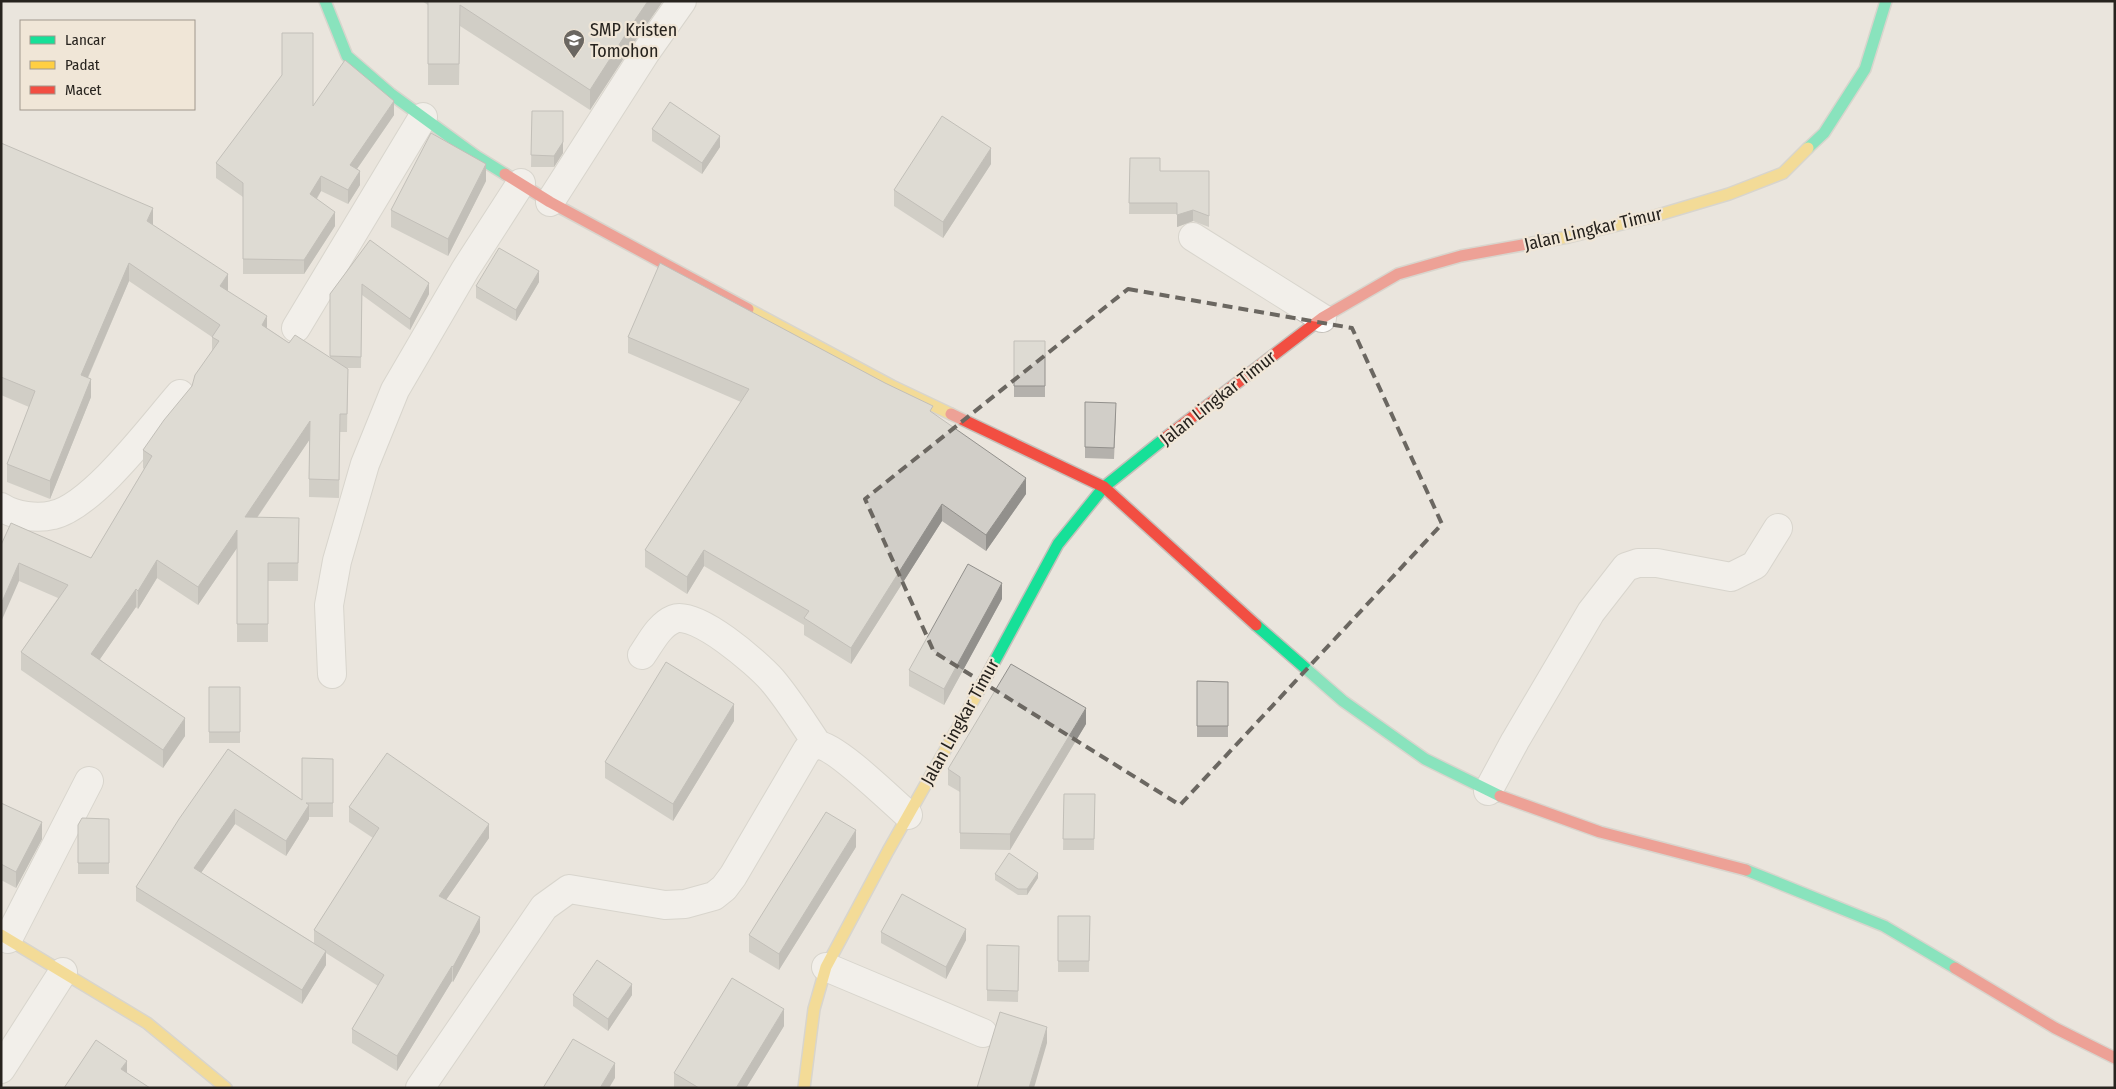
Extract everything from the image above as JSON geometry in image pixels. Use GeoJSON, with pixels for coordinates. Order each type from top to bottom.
{"type":"FeatureCollection","features":[{"type":"Feature","properties":{"kind":"main road"},"geometry":{"type":"LineString","coordinates":[[325,1],[347,56],[391,94],[476,156],[550,202],[892,386],[1104,488],[1216,590],[1343,701],[1425,759],[1504,798],[1600,832],[1748,870],[1884,926],[2055,1028],[2115,1058]]}},
{"type":"Feature","properties":{"kind":"main road","name":"Jalan Lingkar Timur"},"geometry":{"type":"LineString","coordinates":[[804,1088],[814,1009],[826,966],[1058,544],[1104,488],[1165,438],[1322,318],[1398,274],[1461,256],[1568,237],[1655,216],[1729,194],[1783,174],[1824,133],[1865,69],[1886,1]]}},
{"type":"Feature","properties":{"kind":"main road"},"geometry":{"type":"LineString","coordinates":[[5,937],[147,1023],[226,1088]]}},
{"type":"Feature","properties":{"kind":"street"},"geometry":{"type":"LineString","coordinates":[[550,202],[646,52],[682,1]]}},
{"type":"Feature","properties":{"kind":"street"},"geometry":{"type":"LineString","coordinates":[[296,328],[423,116]]}},
{"type":"Feature","properties":{"kind":"street"},"geometry":{"type":"LineString","coordinates":[[332,674],[329,605],[337,561],[365,464],[396,390],[466,270],[521,183]]}},
{"type":"Feature","properties":{"kind":"street"},"geometry":{"type":"LineString","coordinates":[[1194,237],[1322,318]]}},
{"type":"Feature","properties":{"kind":"street"},"geometry":{"type":"LineString","coordinates":[[1,507],[8,511],[30,516],[54,515],[76,505],[111,475],[180,394]]}},
{"type":"Feature","properties":{"kind":"street"},"geometry":{"type":"LineString","coordinates":[[1488,791],[1590,612],[1626,567],[1638,563],[1657,563],[1731,577],[1755,565],[1778,528]]}},
{"type":"Feature","properties":{"kind":"street"},"geometry":{"type":"LineString","coordinates":[[642,655],[663,625],[676,618],[694,620],[732,644],[771,679],[818,745],[834,752],[908,815]]}},
{"type":"Feature","properties":{"kind":"street"},"geometry":{"type":"LineString","coordinates":[[420,1088],[544,907],[569,889],[665,905],[685,904],[714,896],[724,888],[732,876],[807,750],[818,745]]}},
{"type":"Feature","properties":{"kind":"street"},"geometry":{"type":"LineString","coordinates":[[5,937],[88,781]]}},
{"type":"Feature","properties":{"kind":"street"},"geometry":{"type":"LineString","coordinates":[[826,966],[983,1033]]}},
{"type":"Feature","properties":{"kind":"street"},"geometry":{"type":"LineString","coordinates":[[1,1069],[63,972]]}},
{"type":"Feature","properties":{"kind":"highlighted area"},"geometry":{"type":"Polygon","coordinates":[[[1128,289],[1352,328],[1442,524],[1180,805],[934,652],[865,499],[1128,289]]]}},
{"type":"Feature","properties":{"kind":"building","name":"SMP Kristen Tomohon"},"geometry":{"type":"Polygon","coordinates":[[[428,1],[648,1],[590,90],[460,5],[459,64],[428,64],[428,1]]]}},
{"type":"Feature","properties":{"kind":"building"},"geometry":{"type":"Polygon","coordinates":[[[282,33],[313,33],[313,106],[345,60],[394,101],[350,165],[360,171],[348,190],[321,176],[310,194],[335,212],[304,260],[243,259],[243,183],[216,163],[282,75],[282,33]]]}},
{"type":"Feature","properties":{"kind":"building"},"geometry":{"type":"Polygon","coordinates":[[[670,102],[720,136],[702,163],[652,129],[670,102]]]}},
{"type":"Feature","properties":{"kind":"building"},"geometry":{"type":"Polygon","coordinates":[[[532,111],[563,111],[563,142],[554,156],[531,155],[532,111]]]}},
{"type":"Feature","properties":{"kind":"building"},"geometry":{"type":"Polygon","coordinates":[[[942,116],[991,148],[943,222],[894,190],[942,116]]]}},
{"type":"Feature","properties":{"kind":"building"},"geometry":{"type":"Polygon","coordinates":[[[431,133],[486,164],[448,239],[391,210],[431,133]]]}},
{"type":"Feature","properties":{"kind":"building"},"geometry":{"type":"Polygon","coordinates":[[[1,143],[153,208],[147,221],[228,274],[220,286],[267,316],[262,325],[289,343],[295,335],[348,369],[347,414],[340,414],[339,480],[309,479],[310,421],[245,517],[299,518],[298,563],[268,563],[268,624],[237,624],[237,530],[198,587],[157,560],[138,591],[136,589],[91,654],[185,718],[163,750],[21,652],[68,585],[19,563],[1,604],[1,545],[11,523],[91,558],[152,456],[143,450],[164,420],[192,386],[195,375],[219,341],[212,337],[220,325],[129,263],[81,375],[91,379],[50,481],[7,464],[35,391],[1,377],[1,143]]]}},
{"type":"Feature","properties":{"kind":"building"},"geometry":{"type":"Polygon","coordinates":[[[1130,158],[1160,158],[1160,171],[1209,171],[1209,216],[1193,210],[1177,215],[1177,203],[1129,203],[1130,158]]]}},
{"type":"Feature","properties":{"kind":"building"},"geometry":{"type":"Polygon","coordinates":[[[370,240],[429,283],[410,319],[362,284],[361,357],[330,356],[330,294],[370,240]]]}},
{"type":"Feature","properties":{"kind":"building"},"geometry":{"type":"Polygon","coordinates":[[[499,248],[539,271],[516,310],[476,286],[499,248]]]}},
{"type":"Feature","properties":{"kind":"building"},"geometry":{"type":"Polygon","coordinates":[[[660,263],[885,383],[933,406],[930,411],[1026,478],[986,535],[942,504],[851,648],[804,618],[809,611],[704,550],[687,577],[645,550],[749,389],[628,337],[660,263]]]}},
{"type":"Feature","properties":{"kind":"building"},"geometry":{"type":"Polygon","coordinates":[[[1014,341],[1045,341],[1045,386],[1014,386],[1014,341]]]}},
{"type":"Feature","properties":{"kind":"building"},"geometry":{"type":"Polygon","coordinates":[[[1085,402],[1116,403],[1114,448],[1085,447],[1085,402]]]}},
{"type":"Feature","properties":{"kind":"building"},"geometry":{"type":"Polygon","coordinates":[[[968,564],[1002,583],[944,689],[909,670],[968,564]]]}},
{"type":"Feature","properties":{"kind":"building"},"geometry":{"type":"Polygon","coordinates":[[[666,662],[734,704],[673,804],[605,762],[666,662]]]}},
{"type":"Feature","properties":{"kind":"building"},"geometry":{"type":"Polygon","coordinates":[[[1011,664],[1086,708],[1010,834],[960,833],[960,777],[948,769],[1011,664]]]}},
{"type":"Feature","properties":{"kind":"building"},"geometry":{"type":"Polygon","coordinates":[[[1197,681],[1228,682],[1228,726],[1197,726],[1197,681]]]}},
{"type":"Feature","properties":{"kind":"building"},"geometry":{"type":"Polygon","coordinates":[[[209,687],[240,687],[240,732],[209,732],[209,687]]]}},
{"type":"Feature","properties":{"kind":"building"},"geometry":{"type":"Polygon","coordinates":[[[228,749],[302,800],[302,758],[333,759],[333,803],[306,803],[309,805],[286,841],[235,809],[194,868],[326,951],[302,990],[136,887],[179,819],[228,749]]]}},
{"type":"Feature","properties":{"kind":"building"},"geometry":{"type":"Polygon","coordinates":[[[387,753],[489,824],[439,896],[480,917],[453,967],[397,1056],[352,1029],[384,975],[314,930],[379,828],[349,807],[387,753]]]}},
{"type":"Feature","properties":{"kind":"building"},"geometry":{"type":"Polygon","coordinates":[[[1064,794],[1095,794],[1094,839],[1063,839],[1064,794]]]}},
{"type":"Feature","properties":{"kind":"building"},"geometry":{"type":"Polygon","coordinates":[[[1,803],[42,822],[16,872],[1,864],[1,803]]]}},
{"type":"Feature","properties":{"kind":"building"},"geometry":{"type":"Polygon","coordinates":[[[826,812],[856,830],[779,954],[749,935],[826,812]]]}},
{"type":"Feature","properties":{"kind":"building"},"geometry":{"type":"Polygon","coordinates":[[[82,818],[109,819],[109,863],[78,863],[78,825],[82,818]]]}},
{"type":"Feature","properties":{"kind":"building"},"geometry":{"type":"Polygon","coordinates":[[[1009,853],[1038,873],[1027,889],[1018,889],[995,874],[1009,853]]]}},
{"type":"Feature","properties":{"kind":"building"},"geometry":{"type":"Polygon","coordinates":[[[902,894],[966,929],[946,967],[881,932],[902,894]]]}},
{"type":"Feature","properties":{"kind":"building"},"geometry":{"type":"Polygon","coordinates":[[[1058,916],[1090,916],[1089,961],[1058,961],[1058,916]]]}},
{"type":"Feature","properties":{"kind":"building"},"geometry":{"type":"Polygon","coordinates":[[[987,945],[1019,946],[1018,991],[987,990],[987,945]]]}},
{"type":"Feature","properties":{"kind":"building"},"geometry":{"type":"Polygon","coordinates":[[[597,960],[632,984],[608,1019],[573,995],[597,960]]]}},
{"type":"Feature","properties":{"kind":"building"},"geometry":{"type":"Polygon","coordinates":[[[732,978],[784,1009],[736,1088],[699,1088],[674,1073],[732,978]]]}},
{"type":"Feature","properties":{"kind":"building"},"geometry":{"type":"Polygon","coordinates":[[[1000,1012],[1047,1027],[1029,1088],[977,1088],[1000,1012]]]}},
{"type":"Feature","properties":{"kind":"building"},"geometry":{"type":"Polygon","coordinates":[[[573,1039],[615,1063],[600,1088],[543,1088],[573,1039]]]}},
{"type":"Feature","properties":{"kind":"building"},"geometry":{"type":"Polygon","coordinates":[[[96,1040],[127,1061],[121,1069],[150,1088],[64,1088],[96,1040]]]}},
{"type":"Feature","properties":{"kind":"traffic: fast"},"geometry":{"type":"LineString","coordinates":[[325,1],[347,56],[391,94],[476,156],[505,174]]}},
{"type":"Feature","properties":{"kind":"traffic: fast"},"geometry":{"type":"LineString","coordinates":[[1808,148],[1824,133],[1865,69],[1886,1]]}},
{"type":"Feature","properties":{"kind":"traffic: fast"},"geometry":{"type":"LineString","coordinates":[[978,692],[1058,544],[1104,487],[1165,438]]}},
{"type":"Feature","properties":{"kind":"traffic: fast"},"geometry":{"type":"LineString","coordinates":[[1256,625],[1343,701],[1425,759],[1500,796]]}},
{"type":"Feature","properties":{"kind":"traffic: fast"},"geometry":{"type":"LineString","coordinates":[[1746,870],[1884,926],[1955,968]]}},
{"type":"Feature","properties":{"kind":"traffic: slow"},"geometry":{"type":"LineString","coordinates":[[1533,243],[1568,237],[1655,216],[1729,194],[1783,173],[1808,148]]}},
{"type":"Feature","properties":{"kind":"traffic: slow"},"geometry":{"type":"LineString","coordinates":[[748,309],[892,386],[951,414]]}},
{"type":"Feature","properties":{"kind":"traffic: slow"},"geometry":{"type":"LineString","coordinates":[[804,1088],[814,1009],[826,967],[888,851],[978,692]]}},
{"type":"Feature","properties":{"kind":"traffic: slow"},"geometry":{"type":"LineString","coordinates":[[1,935],[147,1023],[226,1088]]}},
{"type":"Feature","properties":{"kind":"traffic: jam"},"geometry":{"type":"LineString","coordinates":[[505,174],[550,202],[748,309]]}},
{"type":"Feature","properties":{"kind":"traffic: jam"},"geometry":{"type":"LineString","coordinates":[[1165,438],[1322,318],[1398,274],[1461,256],[1533,243]]}},
{"type":"Feature","properties":{"kind":"traffic: jam"},"geometry":{"type":"LineString","coordinates":[[951,414],[1104,487],[1256,625]]}},
{"type":"Feature","properties":{"kind":"traffic: jam"},"geometry":{"type":"LineString","coordinates":[[1500,796],[1600,832],[1746,870]]}},
{"type":"Feature","properties":{"kind":"traffic: jam"},"geometry":{"type":"LineString","coordinates":[[1955,968],[2055,1028],[2115,1058]]}},
{"type":"Feature","properties":{"kind":"place","name":"SMP Kristen Tomohon"},"geometry":{"type":"Point","coordinates":[574,59]}}]}
